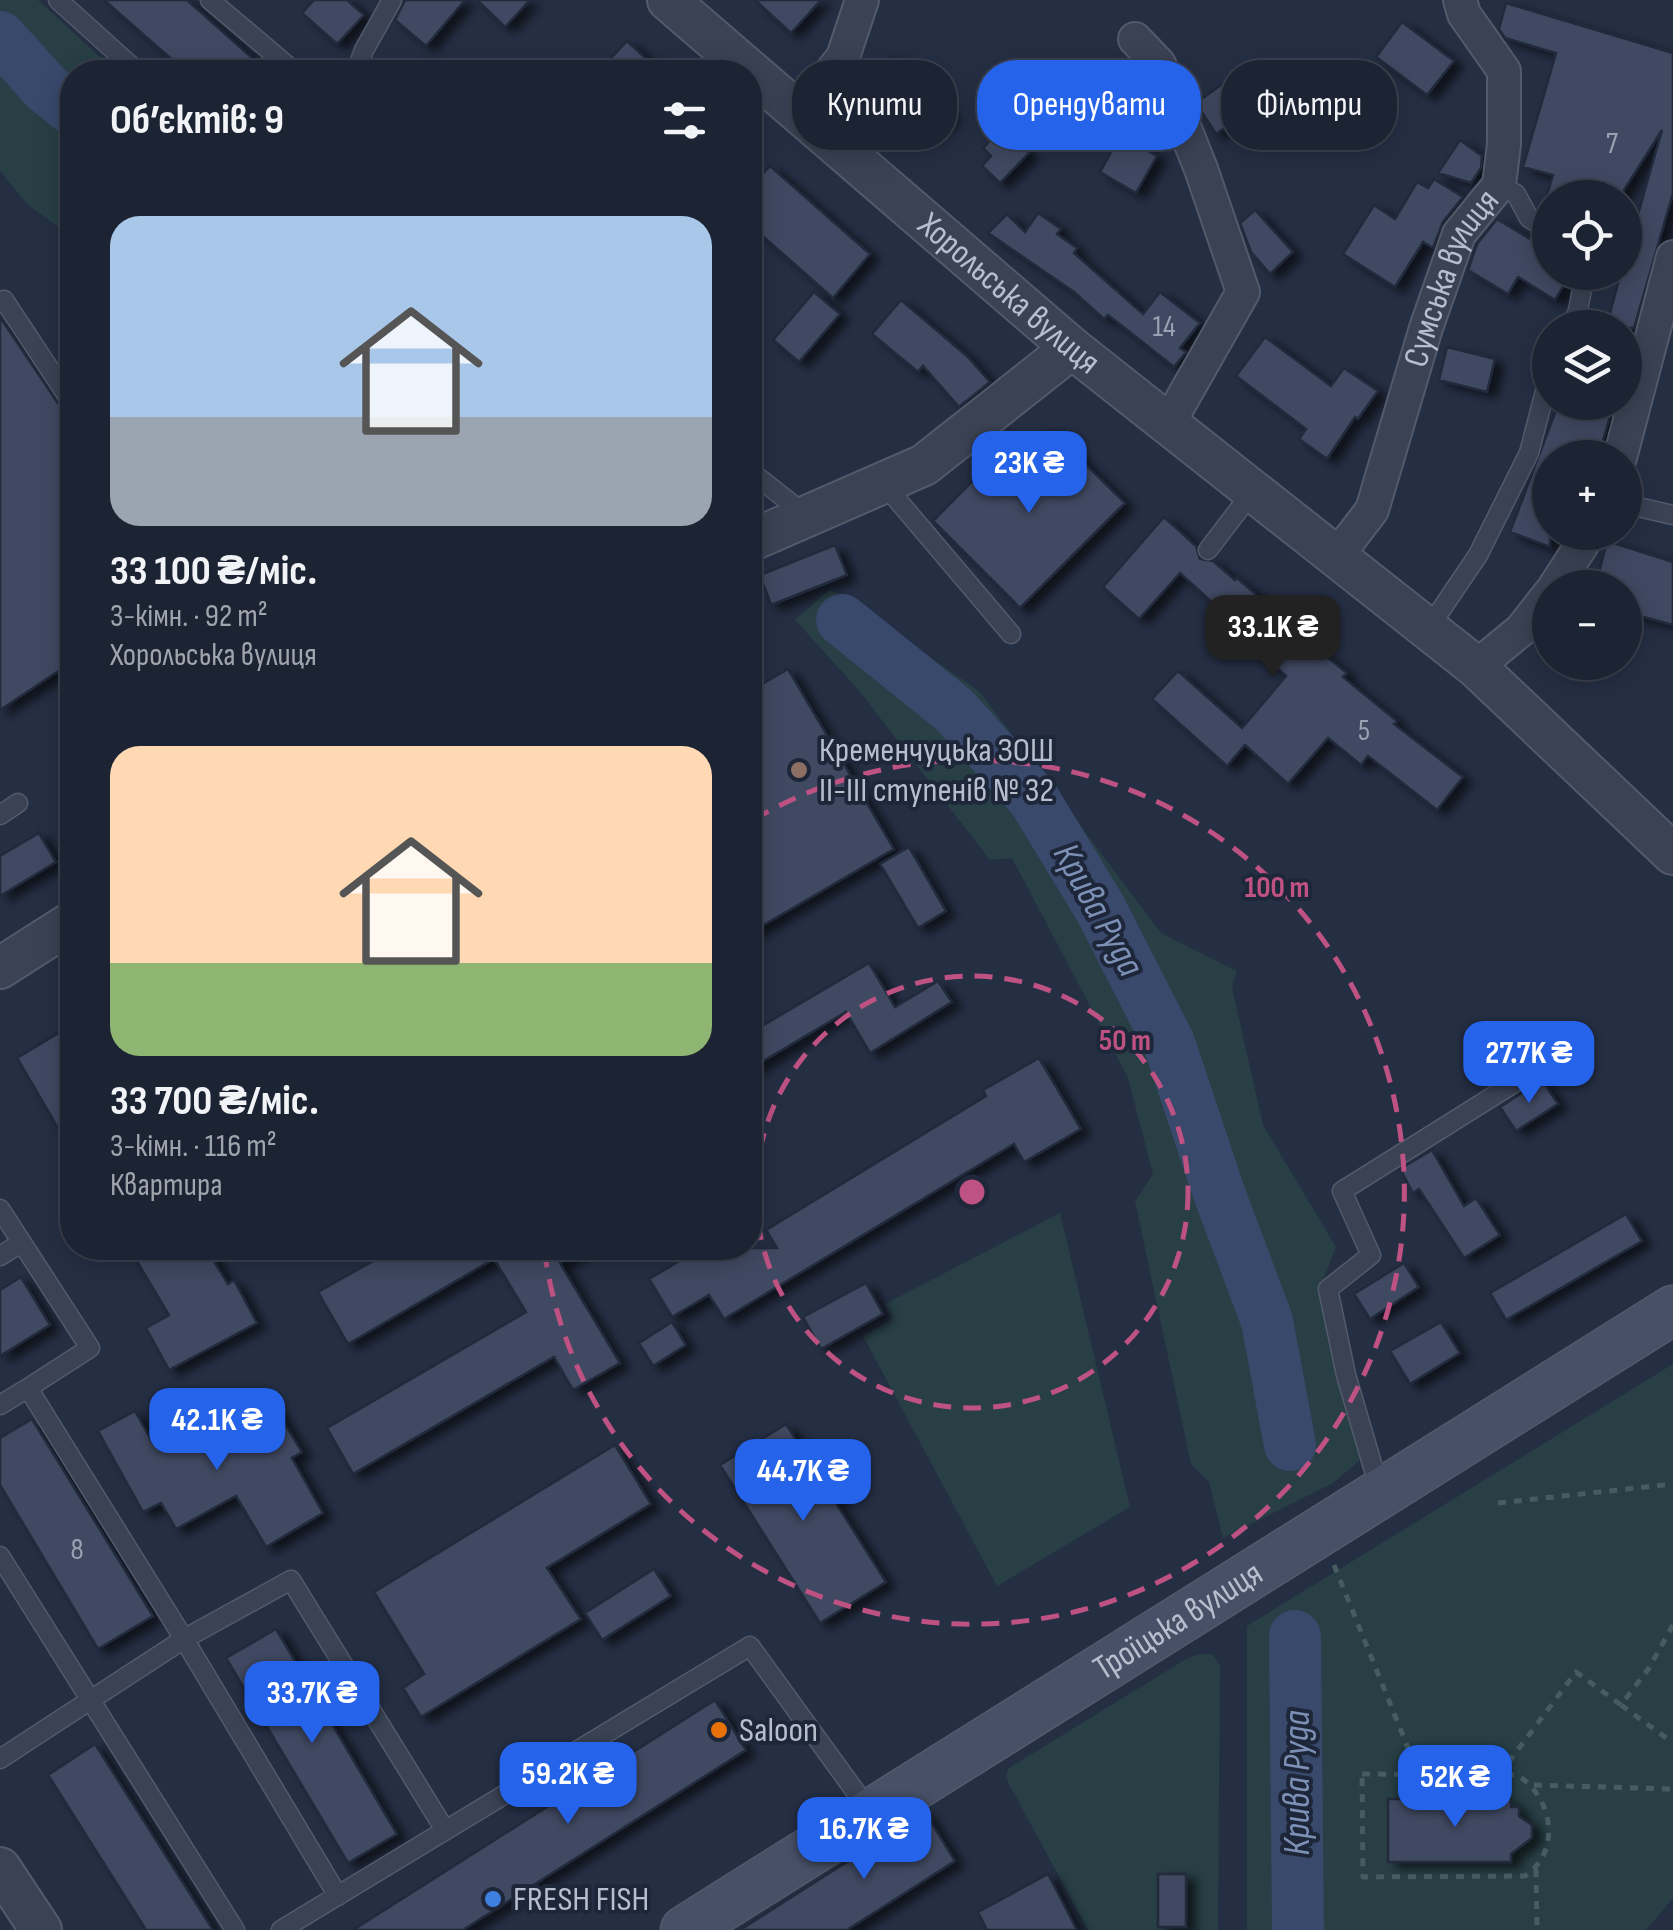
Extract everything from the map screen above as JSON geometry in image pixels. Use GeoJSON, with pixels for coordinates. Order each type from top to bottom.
{"type":"FeatureCollection","features":[{"type":"Feature","properties":{"kind":"main road","name":"Троїцька вулиця"},"geometry":{"type":"LineString","coordinates":[[685,1930],[1673,1310]]}},
{"type":"Feature","properties":{"kind":"street","name":"Хорольська вулиця"},"geometry":{"type":"LineString","coordinates":[[668,0],[738,60]]}},
{"type":"Feature","properties":{"kind":"street"},"geometry":{"type":"LineString","coordinates":[[841,60],[862,0]]}},
{"type":"Feature","properties":{"kind":"street","name":"Сумська вулиця"},"geometry":{"type":"LineString","coordinates":[[1336,556],[1372,510],[1426,328],[1459,234],[1499,185],[1504,144],[1504,71],[1464,14],[1460,0]]}},
{"type":"Feature","properties":{"kind":"street"},"geometry":{"type":"LineString","coordinates":[[1134,40],[1159,64],[1243,292],[1168,424]]}},
{"type":"Feature","properties":{"kind":"street","name":"Хорольська вулиця"},"geometry":{"type":"LineString","coordinates":[[762,80],[792,106]]}},
{"type":"Feature","properties":{"kind":"street","name":"Хорольська вулиця"},"geometry":{"type":"LineString","coordinates":[[843,150],[1072,348],[1476,667],[1673,854]]}},
{"type":"Feature","properties":{"kind":"street"},"geometry":{"type":"LineString","coordinates":[[1625,440],[1673,257]]}},
{"type":"Feature","properties":{"kind":"street"},"geometry":{"type":"LineString","coordinates":[[762,536],[924,465],[1072,348]]}},
{"type":"Feature","properties":{"kind":"street"},"geometry":{"type":"LineString","coordinates":[[1476,667],[1521,630],[1532,616]]}},
{"type":"Feature","properties":{"kind":"street"},"geometry":{"type":"LineString","coordinates":[[0,968],[60,930]]}},
{"type":"Feature","properties":{"kind":"street"},"geometry":{"type":"LineString","coordinates":[[0,1868],[41,1930]]}},
{"type":"Feature","properties":{"kind":"lane"},"geometry":{"type":"LineString","coordinates":[[58,0],[125,60]]}},
{"type":"Feature","properties":{"kind":"lane"},"geometry":{"type":"LineString","coordinates":[[210,0],[281,60]]}},
{"type":"Feature","properties":{"kind":"lane"},"geometry":{"type":"LineString","coordinates":[[360,60],[392,0]]}},
{"type":"Feature","properties":{"kind":"lane"},"geometry":{"type":"LineString","coordinates":[[1499,185],[1516,194],[1532,220]]}},
{"type":"Feature","properties":{"kind":"lane"},"geometry":{"type":"LineString","coordinates":[[0,302],[4,300],[60,384]]}},
{"type":"Feature","properties":{"kind":"lane"},"geometry":{"type":"LineString","coordinates":[[1428,629],[1478,555],[1529,453],[1538,420]]}},
{"type":"Feature","properties":{"kind":"lane"},"geometry":{"type":"LineString","coordinates":[[762,480],[807,516]]}},
{"type":"Feature","properties":{"kind":"lane"},"geometry":{"type":"LineString","coordinates":[[882,483],[1011,634]]}},
{"type":"Feature","properties":{"kind":"lane"},"geometry":{"type":"LineString","coordinates":[[1208,550],[1253,490]]}},
{"type":"Feature","properties":{"kind":"lane"},"geometry":{"type":"LineString","coordinates":[[1642,508],[1673,516]]}},
{"type":"Feature","properties":{"kind":"lane"},"geometry":{"type":"LineString","coordinates":[[0,814],[18,803]]}},
{"type":"Feature","properties":{"kind":"lane"},"geometry":{"type":"LineString","coordinates":[[1380,1491],[1346,1374],[1328,1290],[1371,1255],[1342,1191],[1554,1058]]}},
{"type":"Feature","properties":{"kind":"lane"},"geometry":{"type":"LineString","coordinates":[[0,1210],[90,1348],[0,1404]]}},
{"type":"Feature","properties":{"kind":"lane"},"geometry":{"type":"LineString","coordinates":[[0,1256],[22,1243]]}},
{"type":"Feature","properties":{"kind":"lane"},"geometry":{"type":"LineString","coordinates":[[28,1388],[338,1896]]}},
{"type":"Feature","properties":{"kind":"lane"},"geometry":{"type":"LineString","coordinates":[[0,1556],[235,1930]]}},
{"type":"Feature","properties":{"kind":"lane"},"geometry":{"type":"LineString","coordinates":[[0,1759],[184,1639],[291,1580],[445,1830]]}},
{"type":"Feature","properties":{"kind":"lane"},"geometry":{"type":"LineString","coordinates":[[281,1930],[750,1646],[871,1813]]}},
{"type":"Feature","properties":{"kind":"path"},"geometry":{"type":"LineString","coordinates":[[1498,1502],[1673,1484]]}},
{"type":"Feature","properties":{"kind":"path"},"geometry":{"type":"LineString","coordinates":[[1318,1530],[1350,1599],[1419,1775]]}},
{"type":"Feature","properties":{"kind":"path"},"geometry":{"type":"LineString","coordinates":[[1621,1705],[1673,1625]]}},
{"type":"Feature","properties":{"kind":"path"},"geometry":{"type":"LineString","coordinates":[[1499,1775],[1576,1672],[1673,1743]]}},
{"type":"Feature","properties":{"kind":"path"},"geometry":{"type":"LineString","coordinates":[[1362,1774],[1499,1775],[1518,1775],[1534,1785],[1544,1799],[1549,1823],[1546,1849],[1536,1868],[1525,1876],[1363,1877],[1362,1774]]}},
{"type":"Feature","properties":{"kind":"path"},"geometry":{"type":"LineString","coordinates":[[1534,1785],[1673,1789]]}},
{"type":"Feature","properties":{"kind":"path"},"geometry":{"type":"LineString","coordinates":[[1536,1868],[1536,1930]]}},
{"type":"Feature","properties":{"kind":"green space"},"geometry":{"type":"Polygon","coordinates":[[[0,0],[38,0],[103,60],[60,60],[60,228],[27,204],[0,171],[0,0]]]}},
{"type":"Feature","properties":{"kind":"green space"},"geometry":{"type":"Polygon","coordinates":[[[830,589],[979,691],[1161,933],[1237,971],[1232,987],[1263,1125],[1336,1247],[1321,1285],[1362,1458],[1333,1483],[1223,1538],[1209,1482],[1191,1464],[1135,1201],[1153,1174],[1128,1078],[1012,858],[990,860],[857,688],[795,620],[830,589]]]}},
{"type":"Feature","properties":{"kind":"green space"},"geometry":{"type":"Polygon","coordinates":[[[1060,1213],[1130,1507],[997,1586],[863,1336],[892,1319],[885,1304],[1060,1213]]]}},
{"type":"Feature","properties":{"kind":"green space"},"geometry":{"type":"Polygon","coordinates":[[[1673,1364],[1673,1898],[1646,1930],[1247,1930],[1247,1626],[1673,1364]]]}},
{"type":"Feature","properties":{"kind":"green space"},"geometry":{"type":"Polygon","coordinates":[[[1212,1654],[1220,1665],[1218,1930],[1088,1930],[1006,1775],[1009,1768],[1186,1659],[1212,1654]]]}},
{"type":"Feature","properties":{"kind":"building"},"geometry":{"type":"Polygon","coordinates":[[[104,0],[187,0],[254,60],[172,60],[104,0]]]}},
{"type":"Feature","properties":{"kind":"building"},"geometry":{"type":"Polygon","coordinates":[[[314,0],[347,0],[364,15],[337,44],[302,13],[314,0]]]}},
{"type":"Feature","properties":{"kind":"building"},"geometry":{"type":"Polygon","coordinates":[[[405,0],[465,0],[426,46],[395,20],[405,0]]]}},
{"type":"Feature","properties":{"kind":"building"},"geometry":{"type":"Polygon","coordinates":[[[477,0],[530,0],[505,27],[477,0]]]}},
{"type":"Feature","properties":{"kind":"building"},"geometry":{"type":"Polygon","coordinates":[[[755,0],[821,0],[791,33],[755,0]]]}},
{"type":"Feature","properties":{"kind":"building"},"geometry":{"type":"Polygon","coordinates":[[[1506,3],[1673,53],[1673,193],[1639,310],[1611,310],[1616,290],[1642,290],[1642,200],[1662,130],[1630,180],[1551,180],[1553,175],[1523,167],[1556,53],[1505,38],[1499,29],[1506,3]]]}},
{"type":"Feature","properties":{"kind":"building"},"geometry":{"type":"Polygon","coordinates":[[[1402,22],[1454,61],[1427,95],[1397,73],[1397,60],[1376,57],[1402,22]]]}},
{"type":"Feature","properties":{"kind":"building"},"geometry":{"type":"Polygon","coordinates":[[[627,41],[648,60],[609,60],[627,41]]]}},
{"type":"Feature","properties":{"kind":"building"},"geometry":{"type":"Polygon","coordinates":[[[1221,85],[1221,130],[1216,134],[1201,111],[1201,99],[1221,85]]]}},
{"type":"Feature","properties":{"kind":"building"},"geometry":{"type":"Polygon","coordinates":[[[1460,140],[1482,156],[1481,168],[1471,183],[1438,173],[1460,140]]]}},
{"type":"Feature","properties":{"kind":"building"},"geometry":{"type":"Polygon","coordinates":[[[985,150],[1029,153],[1000,183],[982,166],[991,156],[985,150]]]}},
{"type":"Feature","properties":{"kind":"building"},"geometry":{"type":"Polygon","coordinates":[[[1112,150],[1146,150],[1157,156],[1136,193],[1100,172],[1112,150]]]}},
{"type":"Feature","properties":{"kind":"building"},"geometry":{"type":"Polygon","coordinates":[[[770,166],[870,254],[833,298],[762,236],[762,175],[770,166]]]}},
{"type":"Feature","properties":{"kind":"building"},"geometry":{"type":"Polygon","coordinates":[[[1434,179],[1463,197],[1443,222],[1433,248],[1423,242],[1395,287],[1343,254],[1374,205],[1395,219],[1417,182],[1428,188],[1434,179]]]}},
{"type":"Feature","properties":{"kind":"building"},"geometry":{"type":"Polygon","coordinates":[[[1255,210],[1293,252],[1270,274],[1251,252],[1240,223],[1255,210]]]}},
{"type":"Feature","properties":{"kind":"building"},"geometry":{"type":"Polygon","coordinates":[[[1038,213],[1061,229],[1057,234],[1077,248],[1074,253],[1143,314],[1160,292],[1200,323],[1180,348],[1186,352],[1174,367],[1108,315],[1104,319],[1074,292],[988,233],[1007,214],[1025,232],[1038,213]]]}},
{"type":"Feature","properties":{"kind":"building"},"geometry":{"type":"Polygon","coordinates":[[[1497,219],[1532,240],[1532,286],[1518,277],[1508,294],[1468,270],[1477,244],[1497,219]]]}},
{"type":"Feature","properties":{"kind":"building"},"geometry":{"type":"Polygon","coordinates":[[[1539,290],[1561,290],[1555,300],[1539,290]]]}},
{"type":"Feature","properties":{"kind":"building"},"geometry":{"type":"Polygon","coordinates":[[[814,292],[840,314],[799,362],[773,340],[814,292]]]}},
{"type":"Feature","properties":{"kind":"building"},"geometry":{"type":"Polygon","coordinates":[[[901,300],[968,357],[990,382],[959,407],[923,366],[918,372],[872,334],[901,300]]]}},
{"type":"Feature","properties":{"kind":"building"},"geometry":{"type":"Polygon","coordinates":[[[0,317],[60,406],[60,670],[0,710],[0,317]]]}},
{"type":"Feature","properties":{"kind":"building"},"geometry":{"type":"Polygon","coordinates":[[[1265,337],[1331,386],[1344,368],[1378,391],[1327,459],[1299,439],[1306,429],[1236,376],[1265,337]]]}},
{"type":"Feature","properties":{"kind":"building"},"geometry":{"type":"Polygon","coordinates":[[[1447,347],[1495,359],[1487,392],[1439,380],[1447,347]]]}},
{"type":"Feature","properties":{"kind":"building"},"geometry":{"type":"Polygon","coordinates":[[[1552,420],[1609,420],[1603,440],[1545,440],[1552,420]]]}},
{"type":"Feature","properties":{"kind":"building"},"geometry":{"type":"Polygon","coordinates":[[[1050,429],[1125,503],[1020,608],[933,521],[1003,450],[1016,463],[1050,429]]]}},
{"type":"Feature","properties":{"kind":"building"},"geometry":{"type":"Polygon","coordinates":[[[1532,474],[1532,540],[1510,532],[1532,474]]]}},
{"type":"Feature","properties":{"kind":"building"},"geometry":{"type":"Polygon","coordinates":[[[1164,517],[1196,546],[1200,559],[1213,561],[1237,578],[1347,673],[1343,677],[1397,721],[1394,724],[1463,777],[1437,810],[1368,756],[1361,765],[1328,738],[1288,784],[1245,745],[1227,766],[1152,699],[1178,671],[1242,728],[1286,676],[1209,609],[1214,604],[1180,573],[1139,619],[1103,587],[1164,517]]]}},
{"type":"Feature","properties":{"kind":"building"},"geometry":{"type":"Polygon","coordinates":[[[835,545],[847,575],[771,605],[762,574],[835,545]]]}},
{"type":"Feature","properties":{"kind":"building"},"geometry":{"type":"Polygon","coordinates":[[[1605,550],[1635,550],[1673,562],[1673,625],[1642,617],[1642,570],[1600,570],[1605,550]]]}},
{"type":"Feature","properties":{"kind":"building","name":"Кременчуцька ЗОШ ІІ-ІІІ ступенів № 32"},"geometry":{"type":"Polygon","coordinates":[[[788,669],[894,849],[762,926],[762,684],[788,669]]]}},
{"type":"Feature","properties":{"kind":"building"},"geometry":{"type":"Polygon","coordinates":[[[39,833],[56,862],[0,896],[0,856],[39,833]]]}},
{"type":"Feature","properties":{"kind":"building"},"geometry":{"type":"Polygon","coordinates":[[[909,847],[946,911],[918,928],[880,864],[909,847]]]}},
{"type":"Feature","properties":{"kind":"building"},"geometry":{"type":"Polygon","coordinates":[[[869,963],[895,1007],[938,981],[952,1002],[870,1053],[846,1012],[762,1062],[762,1026],[869,963]]]}},
{"type":"Feature","properties":{"kind":"building"},"geometry":{"type":"Polygon","coordinates":[[[60,1032],[60,1131],[17,1058],[60,1032]]]}},
{"type":"Feature","properties":{"kind":"building"},"geometry":{"type":"Polygon","coordinates":[[[1039,1058],[1081,1129],[1024,1162],[1014,1144],[724,1319],[709,1295],[672,1317],[649,1279],[681,1260],[762,1260],[762,1248],[777,1248],[766,1230],[986,1096],[983,1090],[1039,1058]]]}},
{"type":"Feature","properties":{"kind":"building"},"geometry":{"type":"Polygon","coordinates":[[[1542,1080],[1558,1104],[1516,1131],[1500,1107],[1542,1080]]]}},
{"type":"Feature","properties":{"kind":"building"},"geometry":{"type":"Polygon","coordinates":[[[1432,1150],[1464,1206],[1476,1198],[1500,1235],[1464,1258],[1419,1189],[1413,1193],[1400,1169],[1432,1150]]]}},
{"type":"Feature","properties":{"kind":"building"},"geometry":{"type":"Polygon","coordinates":[[[1626,1214],[1642,1241],[1506,1320],[1490,1293],[1626,1214]]]}},
{"type":"Feature","properties":{"kind":"building"},"geometry":{"type":"Polygon","coordinates":[[[136,1260],[213,1260],[228,1284],[234,1280],[257,1323],[169,1370],[146,1328],[169,1315],[136,1260]]]}},
{"type":"Feature","properties":{"kind":"building"},"geometry":{"type":"Polygon","coordinates":[[[375,1260],[492,1260],[348,1344],[318,1292],[375,1260]]]}},
{"type":"Feature","properties":{"kind":"building"},"geometry":{"type":"Polygon","coordinates":[[[495,1260],[566,1260],[560,1263],[620,1363],[573,1390],[554,1357],[353,1474],[327,1428],[526,1312],[495,1260]]]}},
{"type":"Feature","properties":{"kind":"building"},"geometry":{"type":"Polygon","coordinates":[[[1404,1263],[1419,1287],[1370,1319],[1354,1294],[1404,1263]]]}},
{"type":"Feature","properties":{"kind":"building"},"geometry":{"type":"Polygon","coordinates":[[[21,1277],[50,1325],[0,1356],[0,1290],[21,1277]]]}},
{"type":"Feature","properties":{"kind":"building"},"geometry":{"type":"Polygon","coordinates":[[[866,1283],[883,1314],[821,1349],[803,1317],[866,1283]]]}},
{"type":"Feature","properties":{"kind":"building"},"geometry":{"type":"Polygon","coordinates":[[[672,1322],[686,1345],[653,1366],[639,1343],[672,1322]]]}},
{"type":"Feature","properties":{"kind":"building"},"geometry":{"type":"Polygon","coordinates":[[[1441,1322],[1460,1353],[1410,1384],[1390,1351],[1441,1322]]]}},
{"type":"Feature","properties":{"kind":"building"},"geometry":{"type":"Polygon","coordinates":[[[274,1406],[302,1452],[292,1458],[323,1513],[266,1547],[236,1496],[176,1529],[161,1503],[143,1512],[98,1431],[135,1411],[153,1443],[189,1424],[203,1450],[274,1406]]]}},
{"type":"Feature","properties":{"kind":"building"},"geometry":{"type":"Polygon","coordinates":[[[32,1419],[153,1616],[98,1649],[0,1485],[0,1438],[32,1419]]]}},
{"type":"Feature","properties":{"kind":"building"},"geometry":{"type":"Polygon","coordinates":[[[786,1424],[886,1582],[820,1623],[720,1465],[786,1424]]]}},
{"type":"Feature","properties":{"kind":"building"},"geometry":{"type":"Polygon","coordinates":[[[615,1445],[651,1504],[547,1568],[581,1619],[421,1717],[403,1688],[424,1674],[374,1592],[615,1445]]]}},
{"type":"Feature","properties":{"kind":"building"},"geometry":{"type":"Polygon","coordinates":[[[654,1569],[671,1596],[602,1640],[585,1613],[654,1569]]]}},
{"type":"Feature","properties":{"kind":"building"},"geometry":{"type":"Polygon","coordinates":[[[276,1629],[397,1834],[348,1863],[226,1658],[276,1629]]]}},
{"type":"Feature","properties":{"kind":"building"},"geometry":{"type":"Polygon","coordinates":[[[715,1700],[746,1750],[463,1930],[353,1930],[715,1700]]]}},
{"type":"Feature","properties":{"kind":"building"},"geometry":{"type":"Polygon","coordinates":[[[95,1744],[213,1930],[146,1930],[48,1775],[95,1744]]]}},
{"type":"Feature","properties":{"kind":"building"},"geometry":{"type":"Polygon","coordinates":[[[1388,1799],[1511,1799],[1511,1807],[1519,1807],[1519,1816],[1532,1825],[1532,1838],[1511,1854],[1511,1862],[1388,1862],[1388,1799]]]}},
{"type":"Feature","properties":{"kind":"building"},"geometry":{"type":"Polygon","coordinates":[[[925,1812],[955,1861],[847,1930],[740,1930],[925,1812]]]}},
{"type":"Feature","properties":{"kind":"building"},"geometry":{"type":"Polygon","coordinates":[[[1048,1874],[1077,1930],[987,1930],[978,1912],[1048,1874]]]}},
{"type":"Feature","properties":{"kind":"building"},"geometry":{"type":"Polygon","coordinates":[[[1158,1874],[1186,1874],[1186,1927],[1158,1927],[1158,1874]]]}},
{"type":"Feature","properties":{"kind":"waterway","name":"Крива Руда"},"geometry":{"type":"LineString","coordinates":[[0,37],[60,99]]}},
{"type":"Feature","properties":{"kind":"waterway","name":"Крива Руда"},"geometry":{"type":"LineString","coordinates":[[842,620],[954,710],[1033,798],[1100,908],[1169,1043],[1267,1321],[1290,1445]]}},
{"type":"Feature","properties":{"kind":"waterway","name":"Крива Руда"},"geometry":{"type":"LineString","coordinates":[[1295,1636],[1298,1930]]}},
{"type":"Feature","properties":{"kind":"place","name":"Кременчуцька ЗОШ ІІ-ІІІ ступенів № 32"},"geometry":{"type":"Point","coordinates":[799,770]}},
{"type":"Feature","properties":{"kind":"place","name":"Saloon"},"geometry":{"type":"Point","coordinates":[719,1730]}},
{"type":"Feature","properties":{"kind":"place","name":"FRESH FISH"},"geometry":{"type":"Point","coordinates":[493,1899]}}]}
